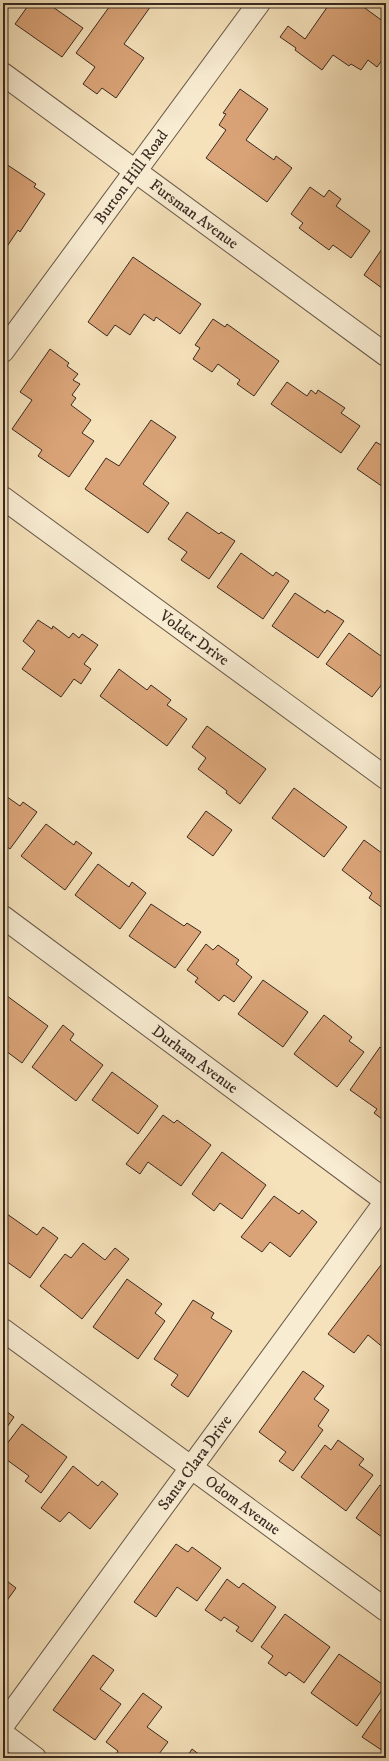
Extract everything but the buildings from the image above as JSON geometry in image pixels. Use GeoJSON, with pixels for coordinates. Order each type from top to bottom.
{"type":"FeatureCollection","features":[{"type":"Feature","properties":{"kind":"street","name":"Burton Hill Road"},"geometry":{"type":"LineString","coordinates":[[3,351],[259,3]]}},
{"type":"Feature","properties":{"kind":"street","name":"Fursman Avenue"},"geometry":{"type":"LineString","coordinates":[[3,74],[386,355]]}},
{"type":"Feature","properties":{"kind":"street","name":"Volder Drive"},"geometry":{"type":"LineString","coordinates":[[3,498],[386,778]]}},
{"type":"Feature","properties":{"kind":"street","name":"Durham Avenue"},"geometry":{"type":"LineString","coordinates":[[3,918],[386,1201]]}},
{"type":"Feature","properties":{"kind":"street","name":"Santa Clara Drive"},"geometry":{"type":"LineString","coordinates":[[3,1725],[386,1201]]}},
{"type":"Feature","properties":{"kind":"street","name":"Odom Avenue"},"geometry":{"type":"LineString","coordinates":[[3,1330],[386,1610]]}},
{"type":"Feature","properties":{"kind":"street"},"geometry":{"type":"LineString","coordinates":[[3,1734],[35,1758]]}}]}
